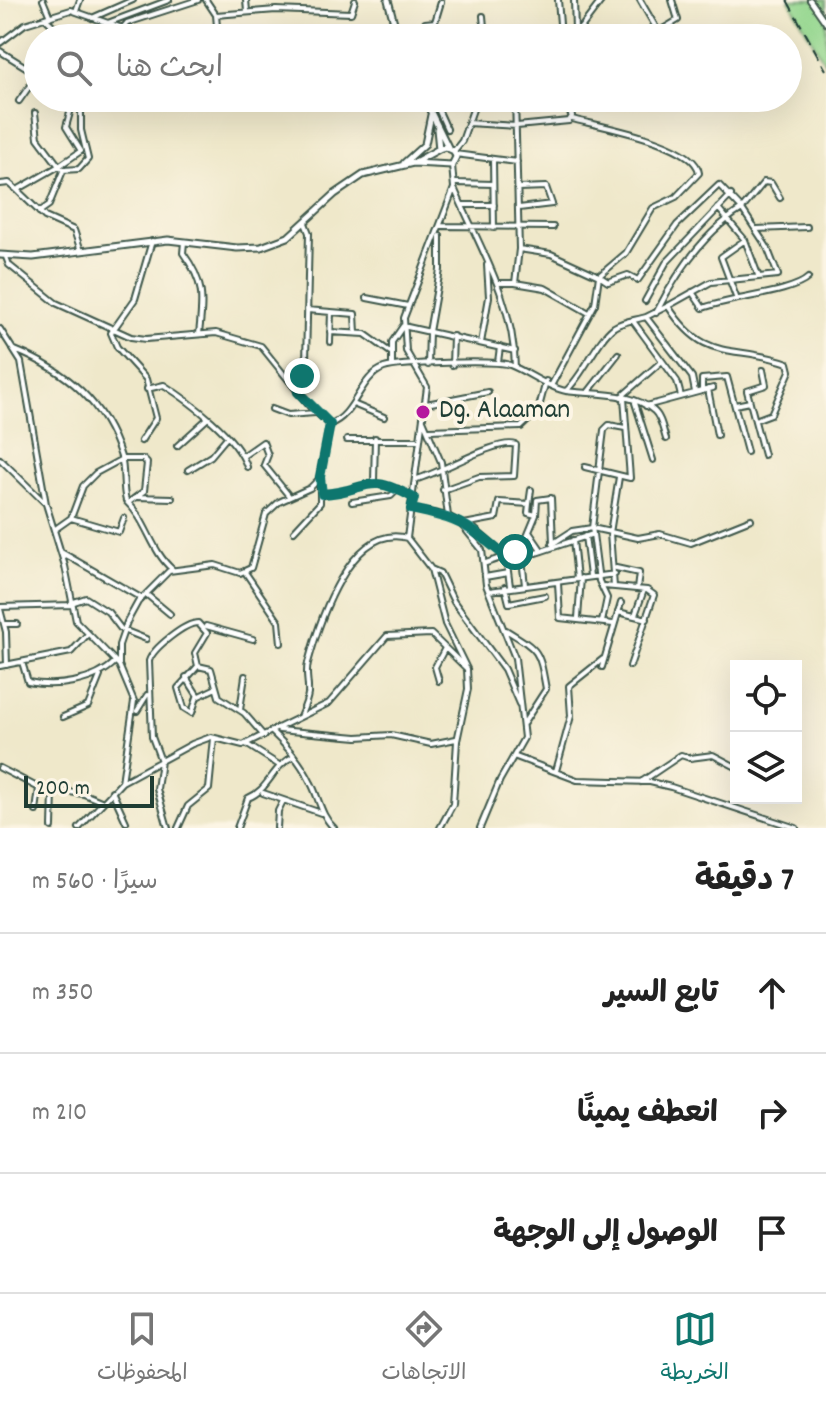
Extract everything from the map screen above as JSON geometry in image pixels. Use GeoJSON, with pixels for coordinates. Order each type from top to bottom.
{"type":"FeatureCollection","features":[{"type":"Feature","properties":{"kind":"street"},"geometry":{"type":"LineString","coordinates":[[43,0],[48,18],[53,24]]}},
{"type":"Feature","properties":{"kind":"street"},"geometry":{"type":"LineString","coordinates":[[76,11],[80,0]]}},
{"type":"Feature","properties":{"kind":"street"},"geometry":{"type":"LineString","coordinates":[[91,19],[133,0]]}},
{"type":"Feature","properties":{"kind":"street"},"geometry":{"type":"LineString","coordinates":[[106,24],[169,0]]}},
{"type":"Feature","properties":{"kind":"street"},"geometry":{"type":"LineString","coordinates":[[126,24],[198,0]]}},
{"type":"Feature","properties":{"kind":"street"},"geometry":{"type":"LineString","coordinates":[[206,0],[216,15],[217,24]]}},
{"type":"Feature","properties":{"kind":"street"},"geometry":{"type":"LineString","coordinates":[[246,0],[247,11]]}},
{"type":"Feature","properties":{"kind":"street"},"geometry":{"type":"LineString","coordinates":[[216,15],[247,11],[351,13],[355,0]]}},
{"type":"Feature","properties":{"kind":"street"},"geometry":{"type":"LineString","coordinates":[[388,0],[395,24]]}},
{"type":"Feature","properties":{"kind":"street"},"geometry":{"type":"LineString","coordinates":[[558,0],[560,24]]}},
{"type":"Feature","properties":{"kind":"street"},"geometry":{"type":"LineString","coordinates":[[574,0],[575,24]]}},
{"type":"Feature","properties":{"kind":"street"},"geometry":{"type":"LineString","coordinates":[[585,24],[602,0]]}},
{"type":"Feature","properties":{"kind":"street"},"geometry":{"type":"LineString","coordinates":[[640,0],[654,24]]}},
{"type":"Feature","properties":{"kind":"street"},"geometry":{"type":"LineString","coordinates":[[672,0],[678,20],[673,24]]}},
{"type":"Feature","properties":{"kind":"street"},"geometry":{"type":"LineString","coordinates":[[810,0],[826,23]]}},
{"type":"Feature","properties":{"kind":"street"},"geometry":{"type":"LineString","coordinates":[[424,24],[435,22],[441,2]]}},
{"type":"Feature","properties":{"kind":"street"},"geometry":{"type":"LineString","coordinates":[[29,24],[76,11],[101,24]]}},
{"type":"Feature","properties":{"kind":"street"},"geometry":{"type":"LineString","coordinates":[[483,16],[483,24]]}},
{"type":"Feature","properties":{"kind":"street"},"geometry":{"type":"LineString","coordinates":[[0,43],[24,25]]}},
{"type":"Feature","properties":{"kind":"street"},"geometry":{"type":"LineString","coordinates":[[0,51],[24,66]]}},
{"type":"Feature","properties":{"kind":"street"},"geometry":{"type":"LineString","coordinates":[[19,101],[24,94]]}},
{"type":"Feature","properties":{"kind":"street"},"geometry":{"type":"LineString","coordinates":[[70,112],[66,127],[80,151],[87,155]]}},
{"type":"Feature","properties":{"kind":"street"},"geometry":{"type":"LineString","coordinates":[[35,113],[38,138],[61,168],[79,169],[86,163],[87,155],[82,112]]}},
{"type":"Feature","properties":{"kind":"street"},"geometry":{"type":"LineString","coordinates":[[430,112],[453,151]]}},
{"type":"Feature","properties":{"kind":"street"},"geometry":{"type":"LineString","coordinates":[[439,112],[447,129]]}},
{"type":"Feature","properties":{"kind":"street"},"geometry":{"type":"LineString","coordinates":[[446,165],[453,151],[460,146],[472,112]]}},
{"type":"Feature","properties":{"kind":"street"},"geometry":{"type":"LineString","coordinates":[[515,283],[519,249],[516,112]]}},
{"type":"Feature","properties":{"kind":"street"},"geometry":{"type":"LineString","coordinates":[[568,112],[572,119]]}},
{"type":"Feature","properties":{"kind":"street"},"geometry":{"type":"LineString","coordinates":[[402,165],[425,144],[431,115]]}},
{"type":"Feature","properties":{"kind":"street"},"geometry":{"type":"LineString","coordinates":[[429,430],[521,427],[538,411],[549,382],[590,313],[599,276],[626,253],[653,208],[676,197],[699,171],[679,149],[572,119],[517,126],[468,123]]}},
{"type":"Feature","properties":{"kind":"street"},"geometry":{"type":"LineString","coordinates":[[437,128],[438,151],[454,176],[471,228],[498,283],[515,351],[515,367]]}},
{"type":"Feature","properties":{"kind":"street"},"geometry":{"type":"LineString","coordinates":[[17,190],[61,168],[80,151]]}},
{"type":"Feature","properties":{"kind":"street"},"geometry":{"type":"LineString","coordinates":[[413,163],[438,151],[517,162]]}},
{"type":"Feature","properties":{"kind":"street"},"geometry":{"type":"LineString","coordinates":[[493,160],[494,228]]}},
{"type":"Feature","properties":{"kind":"street"},"geometry":{"type":"LineString","coordinates":[[3,256],[81,251],[152,241],[185,240],[237,248],[261,247],[281,241],[354,180],[413,163],[446,165]]}},
{"type":"Feature","properties":{"kind":"street"},"geometry":{"type":"LineString","coordinates":[[39,212],[49,205],[61,168]]}},
{"type":"Feature","properties":{"kind":"street"},"geometry":{"type":"LineString","coordinates":[[656,313],[686,263],[728,218],[742,209],[764,182],[771,183],[780,198]]}},
{"type":"Feature","properties":{"kind":"street"},"geometry":{"type":"LineString","coordinates":[[0,184],[9,183],[39,212],[74,230],[81,251]]}},
{"type":"Feature","properties":{"kind":"street"},"geometry":{"type":"LineString","coordinates":[[455,186],[493,184]]}},
{"type":"Feature","properties":{"kind":"street"},"geometry":{"type":"LineString","coordinates":[[519,249],[551,254],[608,282],[628,275],[638,280],[658,248],[710,191],[720,185],[757,229],[778,275],[726,279],[611,331],[582,376],[566,391]]}},
{"type":"Feature","properties":{"kind":"street"},"geometry":{"type":"LineString","coordinates":[[392,366],[390,352],[441,229],[455,186]]}},
{"type":"Feature","properties":{"kind":"street"},"geometry":{"type":"LineString","coordinates":[[518,188],[546,187],[552,204],[519,208]]}},
{"type":"Feature","properties":{"kind":"street"},"geometry":{"type":"LineString","coordinates":[[645,301],[666,263],[731,195]]}},
{"type":"Feature","properties":{"kind":"street"},"geometry":{"type":"LineString","coordinates":[[462,205],[494,205]]}},
{"type":"Feature","properties":{"kind":"street"},"geometry":{"type":"LineString","coordinates":[[718,208],[745,240],[758,275]]}},
{"type":"Feature","properties":{"kind":"street"},"geometry":{"type":"LineString","coordinates":[[298,392],[306,362],[309,233],[305,223]]}},
{"type":"Feature","properties":{"kind":"street"},"geometry":{"type":"LineString","coordinates":[[441,229],[553,227]]}},
{"type":"Feature","properties":{"kind":"street"},"geometry":{"type":"LineString","coordinates":[[757,229],[807,227]]}},
{"type":"Feature","properties":{"kind":"street"},"geometry":{"type":"LineString","coordinates":[[428,365],[429,332],[440,270],[441,229]]}},
{"type":"Feature","properties":{"kind":"street"},"geometry":{"type":"LineString","coordinates":[[185,240],[184,256],[195,267],[203,296],[199,334]]}},
{"type":"Feature","properties":{"kind":"street"},"geometry":{"type":"LineString","coordinates":[[736,297],[726,279],[721,257],[745,240]]}},
{"type":"Feature","properties":{"kind":"street"},"geometry":{"type":"LineString","coordinates":[[141,441],[156,418],[142,373],[117,347],[112,337],[113,329],[135,299],[152,241]]}},
{"type":"Feature","properties":{"kind":"street"},"geometry":{"type":"LineString","coordinates":[[3,256],[9,265],[56,303],[139,339],[224,334],[261,346],[315,413],[330,424]]}},
{"type":"Feature","properties":{"kind":"street"},"geometry":{"type":"LineString","coordinates":[[481,343],[489,291],[487,263]]}},
{"type":"Feature","properties":{"kind":"street"},"geometry":{"type":"LineString","coordinates":[[692,292],[703,308],[808,278]]}},
{"type":"Feature","properties":{"kind":"street"},"geometry":{"type":"LineString","coordinates":[[498,283],[545,288],[590,313]]}},
{"type":"Feature","properties":{"kind":"street"},"geometry":{"type":"LineString","coordinates":[[489,291],[500,290]]}},
{"type":"Feature","properties":{"kind":"street"},"geometry":{"type":"LineString","coordinates":[[367,298],[408,306]]}},
{"type":"Feature","properties":{"kind":"street"},"geometry":{"type":"LineString","coordinates":[[668,306],[683,328],[706,346],[789,364],[789,374],[771,414],[755,420]]}},
{"type":"Feature","properties":{"kind":"street"},"geometry":{"type":"LineString","coordinates":[[307,310],[355,314],[356,333]]}},
{"type":"Feature","properties":{"kind":"street"},"geometry":{"type":"LineString","coordinates":[[330,342],[331,312]]}},
{"type":"Feature","properties":{"kind":"street"},"geometry":{"type":"LineString","coordinates":[[646,317],[691,375],[695,392]]}},
{"type":"Feature","properties":{"kind":"street"},"geometry":{"type":"LineString","coordinates":[[632,320],[677,381],[681,396]]}},
{"type":"Feature","properties":{"kind":"street"},"geometry":{"type":"LineString","coordinates":[[403,326],[515,351]]}},
{"type":"Feature","properties":{"kind":"street"},"geometry":{"type":"LineString","coordinates":[[403,326],[406,351],[427,387],[407,538]]}},
{"type":"Feature","properties":{"kind":"street"},"geometry":{"type":"LineString","coordinates":[[0,329],[22,367],[25,403],[46,504],[61,552],[77,624],[117,664],[135,713]]}},
{"type":"Feature","properties":{"kind":"street"},"geometry":{"type":"LineString","coordinates":[[330,332],[366,335],[390,352]]}},
{"type":"Feature","properties":{"kind":"street"},"geometry":{"type":"LineString","coordinates":[[452,365],[453,336]]}},
{"type":"Feature","properties":{"kind":"street"},"geometry":{"type":"LineString","coordinates":[[498,362],[500,347]]}},
{"type":"Feature","properties":{"kind":"street"},"geometry":{"type":"LineString","coordinates":[[13,349],[58,370],[88,395],[108,424],[122,459],[128,503],[139,513],[160,556],[172,569]]}},
{"type":"Feature","properties":{"kind":"street"},"geometry":{"type":"LineString","coordinates":[[589,391],[618,354]]}},
{"type":"Feature","properties":{"kind":"street"},"geometry":{"type":"LineString","coordinates":[[330,424],[343,417],[377,371],[412,364],[498,362],[566,391],[589,391],[646,406],[655,412],[666,439]]}},
{"type":"Feature","properties":{"kind":"street"},"geometry":{"type":"LineString","coordinates":[[623,398],[661,362]]}},
{"type":"Feature","properties":{"kind":"street"},"geometry":{"type":"LineString","coordinates":[[763,370],[766,385],[748,389],[764,455]]}},
{"type":"Feature","properties":{"kind":"street"},"geometry":{"type":"LineString","coordinates":[[717,435],[708,389],[702,379],[726,376],[747,452]]}},
{"type":"Feature","properties":{"kind":"street"},"geometry":{"type":"LineString","coordinates":[[147,389],[164,385],[189,402],[227,437],[243,456],[247,467]]}},
{"type":"Feature","properties":{"kind":"street"},"geometry":{"type":"LineString","coordinates":[[646,406],[708,389]]}},
{"type":"Feature","properties":{"kind":"street"},"geometry":{"type":"LineString","coordinates":[[426,404],[488,392]]}},
{"type":"Feature","properties":{"kind":"street"},"geometry":{"type":"LineString","coordinates":[[585,467],[630,477],[623,398]]}},
{"type":"Feature","properties":{"kind":"street"},"geometry":{"type":"LineString","coordinates":[[735,405],[750,402]]}},
{"type":"Feature","properties":{"kind":"street"},"geometry":{"type":"LineString","coordinates":[[635,403],[653,460]]}},
{"type":"Feature","properties":{"kind":"street"},"geometry":{"type":"LineString","coordinates":[[353,404],[384,417]]}},
{"type":"Feature","properties":{"kind":"street"},"geometry":{"type":"LineString","coordinates":[[272,409],[288,415],[315,413]]}},
{"type":"Feature","properties":{"kind":"street"},"geometry":{"type":"LineString","coordinates":[[421,418],[429,430],[441,472],[448,516]]}},
{"type":"Feature","properties":{"kind":"street"},"geometry":{"type":"LineString","coordinates":[[177,446],[207,419]]}},
{"type":"Feature","properties":{"kind":"street"},"geometry":{"type":"LineString","coordinates":[[294,531],[318,507],[330,424]]}},
{"type":"Feature","properties":{"kind":"street"},"geometry":{"type":"LineString","coordinates":[[602,622],[608,600],[598,575],[592,531],[598,470],[605,427],[625,428]]}},
{"type":"Feature","properties":{"kind":"street"},"geometry":{"type":"LineString","coordinates":[[188,470],[211,456],[227,437]]}},
{"type":"Feature","properties":{"kind":"street"},"geometry":{"type":"LineString","coordinates":[[374,481],[375,438]]}},
{"type":"Feature","properties":{"kind":"street"},"geometry":{"type":"LineString","coordinates":[[347,440],[418,440]]}},
{"type":"Feature","properties":{"kind":"street"},"geometry":{"type":"LineString","coordinates":[[243,456],[263,442],[268,455],[264,465],[289,496]]}},
{"type":"Feature","properties":{"kind":"street"},"geometry":{"type":"LineString","coordinates":[[417,479],[441,472],[497,445],[512,443],[517,447],[514,476],[479,477],[443,490]]}},
{"type":"Feature","properties":{"kind":"street"},"geometry":{"type":"LineString","coordinates":[[0,459],[46,504]]}},
{"type":"Feature","properties":{"kind":"street"},"geometry":{"type":"LineString","coordinates":[[54,530],[71,518],[86,482],[103,467],[122,459],[143,459],[147,463],[144,491],[128,503]]}},
{"type":"Feature","properties":{"kind":"street"},"geometry":{"type":"LineString","coordinates":[[245,572],[253,563],[266,514],[289,496],[310,488],[320,477]]}},
{"type":"Feature","properties":{"kind":"street"},"geometry":{"type":"LineString","coordinates":[[614,587],[616,571],[610,533],[619,477]]}},
{"type":"Feature","properties":{"kind":"street"},"geometry":{"type":"LineString","coordinates":[[322,494],[374,481],[414,498]]}},
{"type":"Feature","properties":{"kind":"street"},"geometry":{"type":"LineString","coordinates":[[352,502],[391,496],[398,489]]}},
{"type":"Feature","properties":{"kind":"street"},"geometry":{"type":"LineString","coordinates":[[531,490],[528,513],[536,515]]}},
{"type":"Feature","properties":{"kind":"street"},"geometry":{"type":"LineString","coordinates":[[137,497],[172,498]]}},
{"type":"Feature","properties":{"kind":"street"},"geometry":{"type":"LineString","coordinates":[[525,585],[521,551],[536,515],[537,500],[551,497],[554,518],[551,546]]}},
{"type":"Feature","properties":{"kind":"street"},"geometry":{"type":"LineString","coordinates":[[461,524],[470,525],[496,518],[499,502],[529,504]]}},
{"type":"Feature","properties":{"kind":"street"},"geometry":{"type":"LineString","coordinates":[[411,509],[448,516],[461,524],[480,545],[489,591],[515,658],[524,738],[516,757],[500,780],[480,828]]}},
{"type":"Feature","properties":{"kind":"street"},"geometry":{"type":"LineString","coordinates":[[71,518],[119,532],[124,518]]}},
{"type":"Feature","properties":{"kind":"street"},"geometry":{"type":"LineString","coordinates":[[486,564],[521,551],[542,551],[570,532],[592,531],[638,538],[660,534],[691,543],[751,519]]}},
{"type":"Feature","properties":{"kind":"street"},"geometry":{"type":"LineString","coordinates":[[470,525],[505,556],[509,603],[545,596]]}},
{"type":"Feature","properties":{"kind":"street"},"geometry":{"type":"LineString","coordinates":[[551,546],[592,531]]}},
{"type":"Feature","properties":{"kind":"street"},"geometry":{"type":"LineString","coordinates":[[529,532],[542,551]]}},
{"type":"Feature","properties":{"kind":"street"},"geometry":{"type":"LineString","coordinates":[[300,717],[308,691],[306,673],[309,658],[325,613],[355,555],[378,540],[395,535],[407,538],[431,569],[445,624],[467,669],[468,689],[457,739],[453,804],[440,828]]}},
{"type":"Feature","properties":{"kind":"street"},"geometry":{"type":"LineString","coordinates":[[585,536],[590,576]]}},
{"type":"Feature","properties":{"kind":"street"},"geometry":{"type":"LineString","coordinates":[[573,540],[579,579],[578,618]]}},
{"type":"Feature","properties":{"kind":"street"},"geometry":{"type":"LineString","coordinates":[[61,552],[141,599]]}},
{"type":"Feature","properties":{"kind":"street"},"geometry":{"type":"LineString","coordinates":[[22,662],[26,680],[33,683],[100,676],[117,664],[124,630],[146,594],[172,569],[215,565],[245,572],[279,622],[281,643]]}},
{"type":"Feature","properties":{"kind":"street"},"geometry":{"type":"LineString","coordinates":[[431,569],[440,573],[454,602],[504,669],[520,707]]}},
{"type":"Feature","properties":{"kind":"street"},"geometry":{"type":"LineString","coordinates":[[489,591],[558,583],[616,571],[638,572],[637,589]]}},
{"type":"Feature","properties":{"kind":"street"},"geometry":{"type":"LineString","coordinates":[[485,577],[508,573]]}},
{"type":"Feature","properties":{"kind":"street"},"geometry":{"type":"LineString","coordinates":[[558,583],[559,616],[613,624]]}},
{"type":"Feature","properties":{"kind":"street"},"geometry":{"type":"LineString","coordinates":[[604,586],[653,592],[654,597],[630,666]]}},
{"type":"Feature","properties":{"kind":"street"},"geometry":{"type":"LineString","coordinates":[[635,615],[644,590]]}},
{"type":"Feature","properties":{"kind":"street"},"geometry":{"type":"LineString","coordinates":[[146,594],[170,614]]}},
{"type":"Feature","properties":{"kind":"street"},"geometry":{"type":"LineString","coordinates":[[7,665],[5,624],[0,608],[71,604],[86,598],[108,612],[124,630],[146,639]]}},
{"type":"Feature","properties":{"kind":"street"},"geometry":{"type":"LineString","coordinates":[[602,667],[621,603]]}},
{"type":"Feature","properties":{"kind":"street"},"geometry":{"type":"LineString","coordinates":[[618,612],[647,619]]}},
{"type":"Feature","properties":{"kind":"street"},"geometry":{"type":"LineString","coordinates":[[5,624],[17,624]]}},
{"type":"Feature","properties":{"kind":"street"},"geometry":{"type":"LineString","coordinates":[[168,828],[157,789],[161,761],[152,737],[149,693],[151,655],[188,624],[204,625],[253,639]]}},
{"type":"Feature","properties":{"kind":"street"},"geometry":{"type":"LineString","coordinates":[[198,666],[195,653],[207,635],[204,625]]}},
{"type":"Feature","properties":{"kind":"street"},"geometry":{"type":"LineString","coordinates":[[79,828],[122,782],[201,739],[214,738],[231,745],[246,744],[336,696],[384,637],[422,629],[435,637],[467,669]]}},
{"type":"Feature","properties":{"kind":"street"},"geometry":{"type":"LineString","coordinates":[[506,630],[536,650],[542,660],[546,689],[523,725]]}},
{"type":"Feature","properties":{"kind":"street"},"geometry":{"type":"LineString","coordinates":[[0,666],[71,652],[87,635]]}},
{"type":"Feature","properties":{"kind":"street"},"geometry":{"type":"LineString","coordinates":[[439,681],[435,667],[445,648]]}},
{"type":"Feature","properties":{"kind":"street"},"geometry":{"type":"LineString","coordinates":[[556,771],[571,716],[569,686],[603,659]]}},
{"type":"Feature","properties":{"kind":"street"},"geometry":{"type":"LineString","coordinates":[[198,666],[178,688],[181,704],[192,713],[198,696],[216,688]]}},
{"type":"Feature","properties":{"kind":"street"},"geometry":{"type":"LineString","coordinates":[[198,666],[211,669],[221,699],[240,710],[264,736]]}},
{"type":"Feature","properties":{"kind":"street"},"geometry":{"type":"LineString","coordinates":[[63,717],[88,706],[100,685],[100,676]]}},
{"type":"Feature","properties":{"kind":"street"},"geometry":{"type":"LineString","coordinates":[[240,710],[245,676]]}},
{"type":"Feature","properties":{"kind":"street"},"geometry":{"type":"LineString","coordinates":[[186,677],[198,696]]}},
{"type":"Feature","properties":{"kind":"street"},"geometry":{"type":"LineString","coordinates":[[122,782],[135,713],[149,693]]}},
{"type":"Feature","properties":{"kind":"street"},"geometry":{"type":"LineString","coordinates":[[274,731],[357,737],[391,735],[431,744],[457,739]]}},
{"type":"Feature","properties":{"kind":"street"},"geometry":{"type":"LineString","coordinates":[[274,731],[295,756],[312,784],[322,813],[334,828]]}},
{"type":"Feature","properties":{"kind":"street"},"geometry":{"type":"LineString","coordinates":[[178,828],[192,801],[209,789],[214,738]]}},
{"type":"Feature","properties":{"kind":"street"},"geometry":{"type":"LineString","coordinates":[[246,744],[279,765]]}},
{"type":"Feature","properties":{"kind":"street"},"geometry":{"type":"LineString","coordinates":[[641,782],[681,755],[690,758],[713,755],[730,764]]}},
{"type":"Feature","properties":{"kind":"street"},"geometry":{"type":"LineString","coordinates":[[260,794],[279,765],[295,756]]}},
{"type":"Feature","properties":{"kind":"street"},"geometry":{"type":"LineString","coordinates":[[516,757],[585,782],[641,782],[671,787],[796,828]]}},
{"type":"Feature","properties":{"kind":"street"},"geometry":{"type":"LineString","coordinates":[[0,768],[39,788],[84,794],[101,801]]}},
{"type":"Feature","properties":{"kind":"street"},"geometry":{"type":"LineString","coordinates":[[36,811],[39,788]]}},
{"type":"Feature","properties":{"kind":"street"},"geometry":{"type":"LineString","coordinates":[[112,791],[126,822]]}},
{"type":"Feature","properties":{"kind":"street"},"geometry":{"type":"LineString","coordinates":[[52,827],[53,792]]}},
{"type":"Feature","properties":{"kind":"street"},"geometry":{"type":"LineString","coordinates":[[237,828],[248,798],[267,792],[283,801],[322,813]]}},
{"type":"Feature","properties":{"kind":"street"},"geometry":{"type":"LineString","coordinates":[[277,828],[278,811],[283,801]]}},
{"type":"Feature","properties":{"kind":"green space"},"geometry":{"type":"Polygon","coordinates":[[[789,0],[826,0],[826,65],[789,0]]]}},
{"type":"Feature","properties":{"kind":"railway"},"geometry":{"type":"LineString","coordinates":[[787,0],[800,24]]}},
{"type":"Feature","properties":{"kind":"railway"},"geometry":{"type":"LineString","coordinates":[[802,27],[826,70]]}},
{"type":"Feature","properties":{"kind":"place","name":"Dg. Alaaman"},"geometry":{"type":"Point","coordinates":[423,412]}},
{"type":"Feature","properties":{"kind":"route"},"geometry":{"type":"LineString","coordinates":[[302,376],[298,392],[320,418],[330,424],[320,477],[322,494],[367,482],[388,484],[414,498],[411,509],[448,516],[461,524],[470,525],[505,556],[515,552]]}}]}
